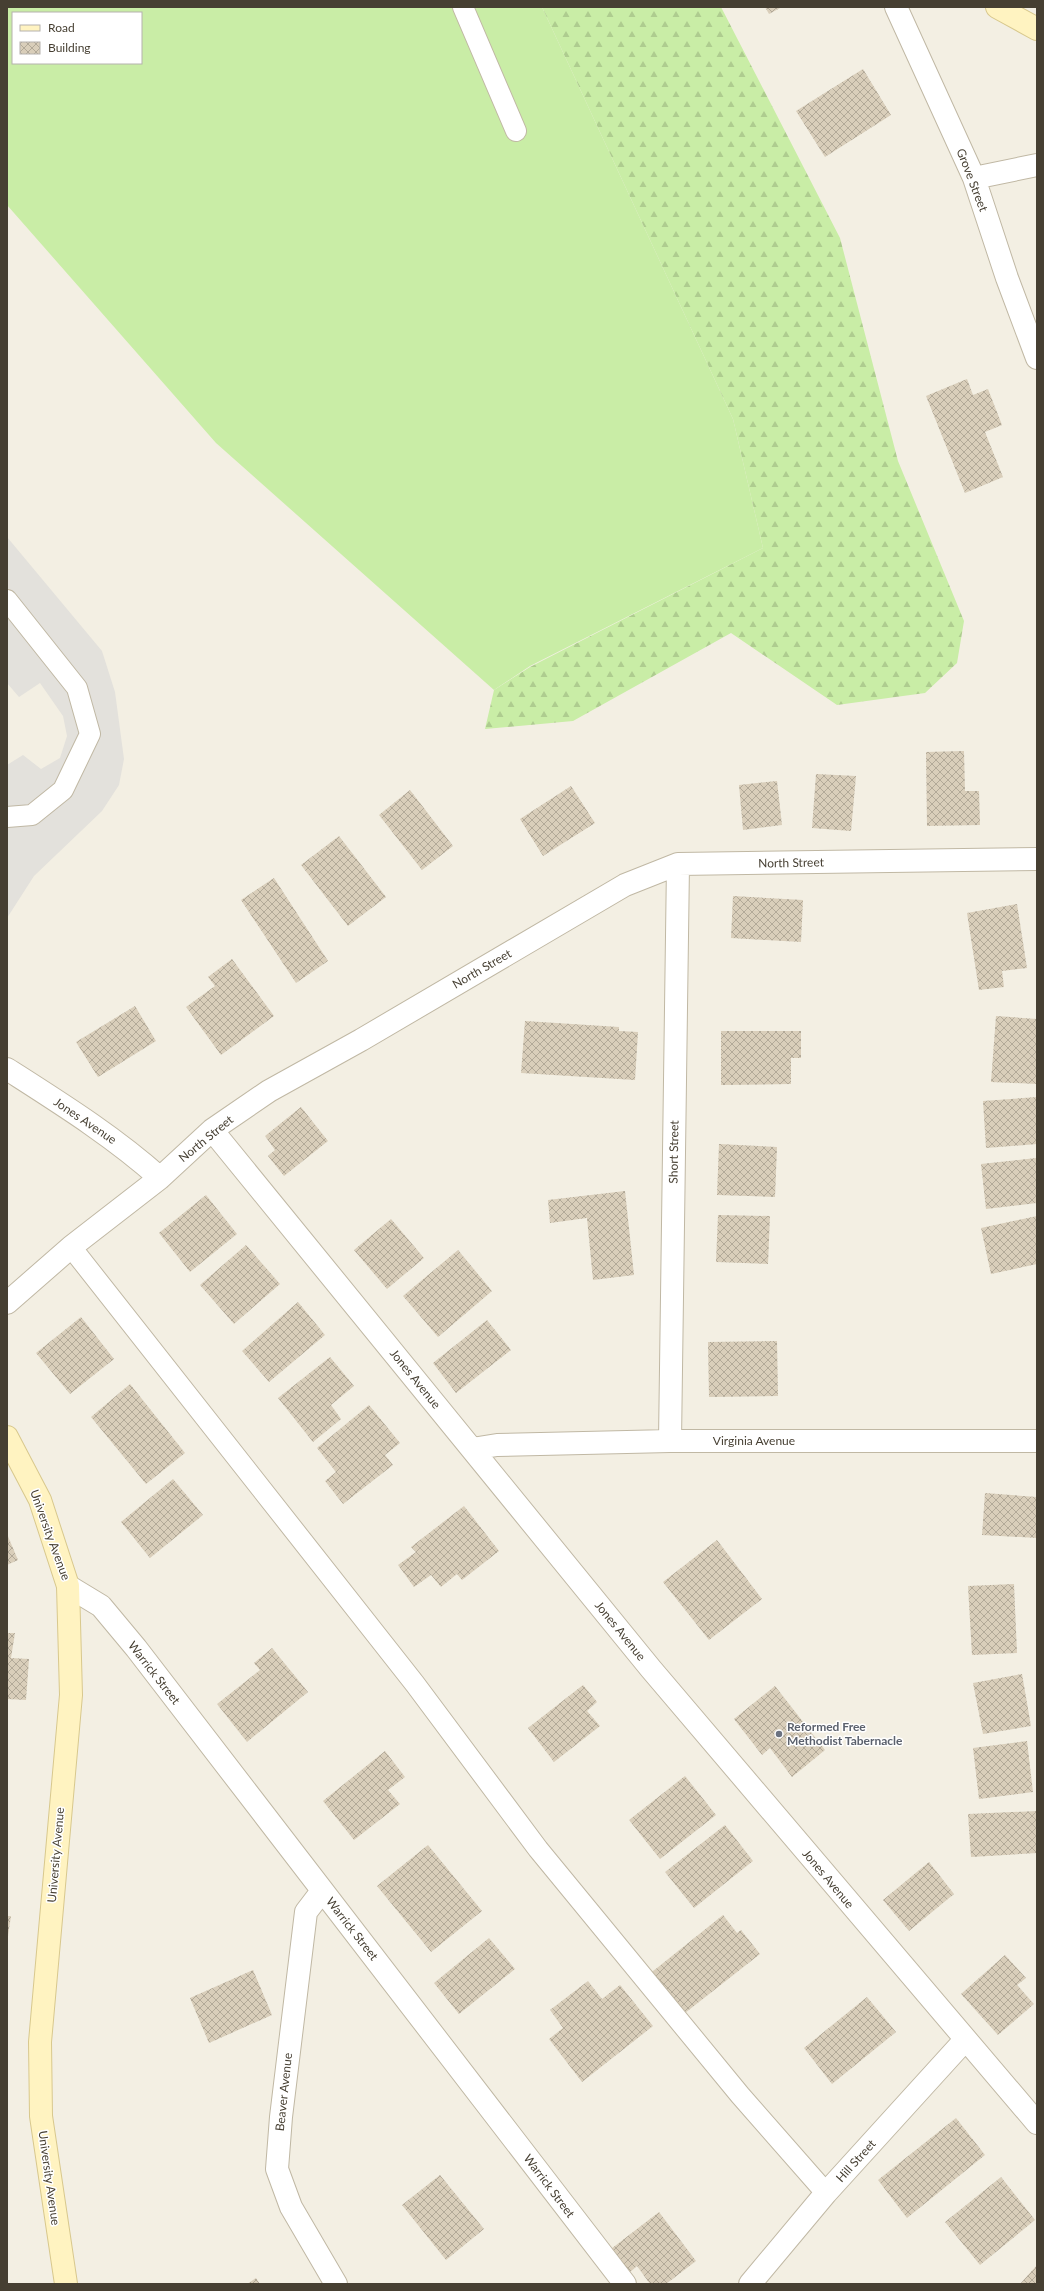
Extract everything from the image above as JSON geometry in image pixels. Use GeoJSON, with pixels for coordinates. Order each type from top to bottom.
{"type":"FeatureCollection","features":[{"type":"Feature","properties":{"kind":"street","name":"Grove Street"},"geometry":{"type":"LineString","coordinates":[[896,7],[974,178],[1007,278],[1037,358]]}},
{"type":"Feature","properties":{"kind":"street"},"geometry":{"type":"LineString","coordinates":[[997,7],[1037,29]]}},
{"type":"Feature","properties":{"kind":"street"},"geometry":{"type":"LineString","coordinates":[[974,178],[1037,165]]}},
{"type":"Feature","properties":{"kind":"street","name":"North Street"},"geometry":{"type":"LineString","coordinates":[[7,1303],[71,1247],[160,1178],[212,1130],[269,1091],[361,1040],[625,885],[678,864],[1037,859]]}},
{"type":"Feature","properties":{"kind":"street","name":"Short Street"},"geometry":{"type":"LineString","coordinates":[[670,1441],[678,864]]}},
{"type":"Feature","properties":{"kind":"street","name":"Jones Avenue"},"geometry":{"type":"LineString","coordinates":[[7,1069],[85,1119],[136,1156],[160,1178]]}},
{"type":"Feature","properties":{"kind":"street","name":"Jones Avenue"},"geometry":{"type":"LineString","coordinates":[[212,1130],[651,1669],[1037,2123]]}},
{"type":"Feature","properties":{"kind":"street","name":"University Avenue"},"geometry":{"type":"LineString","coordinates":[[7,1437],[40,1500],[68,1586],[71,1695],[40,2042],[41,2116],[66,2284]]}},
{"type":"Feature","properties":{"kind":"street","name":"Virginia Avenue"},"geometry":{"type":"LineString","coordinates":[[472,1449],[497,1445],[670,1441],[1037,1440]]}},
{"type":"Feature","properties":{"kind":"street","name":"Warrick Street"},"geometry":{"type":"LineString","coordinates":[[68,1586],[101,1606],[116,1624],[625,2284]]}},
{"type":"Feature","properties":{"kind":"street","name":"Beaver Avenue"},"geometry":{"type":"LineString","coordinates":[[322,1891],[306,1912],[281,2116],[277,2169],[291,2207],[336,2284]]}},
{"type":"Feature","properties":{"kind":"street","name":"Hill Street"},"geometry":{"type":"LineString","coordinates":[[750,2284],[826,2194],[965,2040]]}},
{"type":"Feature","properties":{"kind":"lane"},"geometry":{"type":"LineString","coordinates":[[464,7],[516,131]]}},
{"type":"Feature","properties":{"kind":"lane"},"geometry":{"type":"LineString","coordinates":[[7,600],[77,688],[90,734],[63,790],[32,815],[7,817]]}},
{"type":"Feature","properties":{"kind":"lane"},"geometry":{"type":"LineString","coordinates":[[71,1247],[415,1684],[538,1849],[740,2095],[826,2194]]}},
{"type":"Feature","properties":{"kind":"green space"},"geometry":{"type":"Polygon","coordinates":[[[7,7],[542,7],[733,419],[763,548],[530,666],[494,690],[216,443],[7,205],[7,7]]]}},
{"type":"Feature","properties":{"kind":"green space"},"geometry":{"type":"Polygon","coordinates":[[[542,7],[721,7],[840,238],[898,461],[964,621],[957,663],[925,693],[837,705],[731,633],[573,721],[485,729],[494,690],[530,667],[763,548],[733,419],[542,7]]]}},
{"type":"Feature","properties":{"kind":"shaded area"},"geometry":{"type":"Polygon","coordinates":[[[7,537],[102,651],[115,692],[124,759],[119,785],[102,811],[34,876],[7,918],[7,765],[23,755],[41,769],[60,758],[67,736],[63,716],[40,683],[19,697],[7,683],[7,537]]]}},
{"type":"Feature","properties":{"kind":"building"},"geometry":{"type":"Polygon","coordinates":[[[765,7],[782,7],[769,14],[765,7]]]}},
{"type":"Feature","properties":{"kind":"building"},"geometry":{"type":"Polygon","coordinates":[[[863,69],[891,115],[825,157],[796,111],[863,69]]]}},
{"type":"Feature","properties":{"kind":"building"},"geometry":{"type":"Polygon","coordinates":[[[967,379],[973,395],[988,389],[1002,425],[985,432],[1003,477],[965,493],[926,396],[967,379]]]}},
{"type":"Feature","properties":{"kind":"building"},"geometry":{"type":"Polygon","coordinates":[[[964,751],[965,791],[979,791],[980,825],[927,826],[926,752],[964,751]]]}},
{"type":"Feature","properties":{"kind":"building"},"geometry":{"type":"Polygon","coordinates":[[[816,774],[856,776],[851,831],[812,828],[816,774]]]}},
{"type":"Feature","properties":{"kind":"building"},"geometry":{"type":"Polygon","coordinates":[[[777,781],[782,825],[743,830],[739,785],[777,781]]]}},
{"type":"Feature","properties":{"kind":"building"},"geometry":{"type":"Polygon","coordinates":[[[571,786],[595,823],[543,856],[520,819],[571,786]]]}},
{"type":"Feature","properties":{"kind":"building"},"geometry":{"type":"Polygon","coordinates":[[[410,790],[453,846],[422,870],[379,815],[410,790]]]}},
{"type":"Feature","properties":{"kind":"building"},"geometry":{"type":"Polygon","coordinates":[[[339,836],[386,897],[348,926],[301,865],[339,836]]]}},
{"type":"Feature","properties":{"kind":"building"},"geometry":{"type":"Polygon","coordinates":[[[274,878],[328,961],[296,983],[241,900],[274,878]]]}},
{"type":"Feature","properties":{"kind":"building"},"geometry":{"type":"Polygon","coordinates":[[[733,896],[803,900],[801,942],[731,938],[733,896]]]}},
{"type":"Feature","properties":{"kind":"building"},"geometry":{"type":"Polygon","coordinates":[[[1017,904],[1027,968],[1002,971],[1004,987],[979,990],[967,913],[1017,904]]]}},
{"type":"Feature","properties":{"kind":"building"},"geometry":{"type":"Polygon","coordinates":[[[232,959],[274,1016],[221,1055],[186,1007],[215,986],[208,977],[232,959]]]}},
{"type":"Feature","properties":{"kind":"building"},"geometry":{"type":"Polygon","coordinates":[[[135,1006],[156,1041],[98,1077],[76,1042],[135,1006]]]}},
{"type":"Feature","properties":{"kind":"building"},"geometry":{"type":"Polygon","coordinates":[[[996,1016],[1037,1019],[1037,1084],[991,1082],[996,1016]]]}},
{"type":"Feature","properties":{"kind":"building"},"geometry":{"type":"Polygon","coordinates":[[[525,1021],[619,1027],[619,1031],[638,1032],[635,1080],[521,1073],[525,1021]]]}},
{"type":"Feature","properties":{"kind":"building"},"geometry":{"type":"Polygon","coordinates":[[[721,1031],[801,1031],[801,1058],[791,1058],[791,1084],[721,1085],[721,1031]]]}},
{"type":"Feature","properties":{"kind":"building"},"geometry":{"type":"Polygon","coordinates":[[[1037,1097],[1037,1144],[986,1148],[983,1101],[1037,1097]]]}},
{"type":"Feature","properties":{"kind":"building"},"geometry":{"type":"Polygon","coordinates":[[[301,1107],[328,1141],[284,1176],[268,1156],[275,1150],[265,1136],[301,1107]]]}},
{"type":"Feature","properties":{"kind":"building"},"geometry":{"type":"Polygon","coordinates":[[[719,1144],[777,1147],[775,1197],[717,1195],[719,1144]]]}},
{"type":"Feature","properties":{"kind":"building"},"geometry":{"type":"Polygon","coordinates":[[[1036,1158],[1037,1203],[986,1209],[981,1164],[1036,1158]]]}},
{"type":"Feature","properties":{"kind":"building"},"geometry":{"type":"Polygon","coordinates":[[[625,1191],[634,1275],[593,1280],[587,1218],[550,1223],[548,1200],[625,1191]]]}},
{"type":"Feature","properties":{"kind":"building"},"geometry":{"type":"Polygon","coordinates":[[[206,1195],[237,1234],[190,1272],[159,1233],[206,1195]]]}},
{"type":"Feature","properties":{"kind":"building"},"geometry":{"type":"Polygon","coordinates":[[[718,1215],[770,1216],[768,1264],[716,1262],[718,1215]]]}},
{"type":"Feature","properties":{"kind":"building"},"geometry":{"type":"Polygon","coordinates":[[[1037,1216],[1037,1264],[991,1274],[981,1228],[1037,1216]]]}},
{"type":"Feature","properties":{"kind":"building"},"geometry":{"type":"Polygon","coordinates":[[[391,1219],[424,1258],[387,1289],[354,1250],[391,1219]]]}},
{"type":"Feature","properties":{"kind":"building"},"geometry":{"type":"Polygon","coordinates":[[[246,1245],[280,1284],[234,1324],[200,1285],[246,1245]]]}},
{"type":"Feature","properties":{"kind":"building"},"geometry":{"type":"Polygon","coordinates":[[[458,1250],[492,1291],[438,1337],[403,1296],[458,1250]]]}},
{"type":"Feature","properties":{"kind":"building"},"geometry":{"type":"Polygon","coordinates":[[[298,1302],[325,1335],[269,1382],[242,1351],[298,1302]]]}},
{"type":"Feature","properties":{"kind":"building"},"geometry":{"type":"Polygon","coordinates":[[[81,1317],[114,1359],[70,1394],[36,1353],[81,1317]]]}},
{"type":"Feature","properties":{"kind":"building"},"geometry":{"type":"Polygon","coordinates":[[[487,1320],[511,1350],[456,1393],[433,1363],[487,1320]]]}},
{"type":"Feature","properties":{"kind":"building"},"geometry":{"type":"Polygon","coordinates":[[[777,1341],[778,1396],[709,1397],[708,1342],[777,1341]]]}},
{"type":"Feature","properties":{"kind":"building"},"geometry":{"type":"Polygon","coordinates":[[[330,1357],[354,1386],[331,1405],[341,1419],[313,1442],[278,1398],[330,1357]]]}},
{"type":"Feature","properties":{"kind":"building"},"geometry":{"type":"Polygon","coordinates":[[[130,1384],[185,1453],[146,1484],[91,1417],[130,1384]]]}},
{"type":"Feature","properties":{"kind":"building"},"geometry":{"type":"Polygon","coordinates":[[[369,1405],[400,1443],[385,1455],[393,1465],[343,1504],[325,1481],[336,1472],[317,1448],[369,1405]]]}},
{"type":"Feature","properties":{"kind":"building"},"geometry":{"type":"Polygon","coordinates":[[[173,1479],[203,1515],[150,1558],[121,1522],[173,1479]]]}},
{"type":"Feature","properties":{"kind":"building"},"geometry":{"type":"Polygon","coordinates":[[[985,1493],[1037,1497],[1037,1538],[982,1535],[985,1493]]]}},
{"type":"Feature","properties":{"kind":"building"},"geometry":{"type":"Polygon","coordinates":[[[464,1506],[499,1551],[462,1580],[457,1574],[441,1587],[431,1575],[414,1587],[398,1565],[416,1552],[411,1547],[464,1506]]]}},
{"type":"Feature","properties":{"kind":"building"},"geometry":{"type":"Polygon","coordinates":[[[7,1534],[18,1560],[7,1565],[7,1534]]]}},
{"type":"Feature","properties":{"kind":"building"},"geometry":{"type":"Polygon","coordinates":[[[717,1540],[762,1599],[709,1640],[663,1582],[717,1540]]]}},
{"type":"Feature","properties":{"kind":"building"},"geometry":{"type":"Polygon","coordinates":[[[1014,1584],[1017,1653],[972,1655],[968,1586],[1014,1584]]]}},
{"type":"Feature","properties":{"kind":"building"},"geometry":{"type":"Polygon","coordinates":[[[7,1633],[15,1633],[11,1658],[29,1659],[26,1700],[7,1699],[7,1633]]]}},
{"type":"Feature","properties":{"kind":"building"},"geometry":{"type":"Polygon","coordinates":[[[272,1648],[308,1692],[247,1742],[217,1704],[260,1670],[254,1663],[272,1648]]]}},
{"type":"Feature","properties":{"kind":"building"},"geometry":{"type":"Polygon","coordinates":[[[1022,1674],[1031,1726],[983,1734],[973,1683],[1022,1674]]]}},
{"type":"Feature","properties":{"kind":"building"},"geometry":{"type":"Polygon","coordinates":[[[583,1685],[597,1702],[587,1711],[600,1726],[554,1762],[528,1728],[583,1685]]]}},
{"type":"Feature","properties":{"kind":"building","name":"Reformed Free Methodist Tabernacle"},"geometry":{"type":"Polygon","coordinates":[[[775,1686],[825,1750],[792,1777],[770,1748],[762,1755],[734,1719],[775,1686]]]}},
{"type":"Feature","properties":{"kind":"building"},"geometry":{"type":"Polygon","coordinates":[[[1027,1741],[1033,1792],[979,1799],[973,1748],[1027,1741]]]}},
{"type":"Feature","properties":{"kind":"building"},"geometry":{"type":"Polygon","coordinates":[[[385,1751],[405,1777],[388,1790],[400,1804],[354,1840],[323,1801],[385,1751]]]}},
{"type":"Feature","properties":{"kind":"building"},"geometry":{"type":"Polygon","coordinates":[[[685,1776],[716,1815],[660,1859],[629,1820],[685,1776]]]}},
{"type":"Feature","properties":{"kind":"building"},"geometry":{"type":"Polygon","coordinates":[[[1037,1811],[1037,1853],[971,1857],[968,1814],[1037,1811]]]}},
{"type":"Feature","properties":{"kind":"building"},"geometry":{"type":"Polygon","coordinates":[[[725,1825],[753,1861],[694,1908],[665,1872],[725,1825]]]}},
{"type":"Feature","properties":{"kind":"building"},"geometry":{"type":"Polygon","coordinates":[[[428,1845],[482,1911],[431,1952],[377,1886],[428,1845]]]}},
{"type":"Feature","properties":{"kind":"building"},"geometry":{"type":"Polygon","coordinates":[[[929,1862],[954,1894],[909,1931],[883,1900],[929,1862]]]}},
{"type":"Feature","properties":{"kind":"building"},"geometry":{"type":"Polygon","coordinates":[[[723,1915],[737,1933],[741,1930],[760,1954],[685,2013],[652,1972],[723,1915]]]}},
{"type":"Feature","properties":{"kind":"building"},"geometry":{"type":"Polygon","coordinates":[[[7,1916],[11,1916],[8,1936],[7,1936],[7,1916]]]}},
{"type":"Feature","properties":{"kind":"building"},"geometry":{"type":"Polygon","coordinates":[[[489,1938],[515,1969],[459,2014],[434,1983],[489,1938]]]}},
{"type":"Feature","properties":{"kind":"building"},"geometry":{"type":"Polygon","coordinates":[[[1005,1955],[1026,1978],[1017,1985],[1034,2004],[998,2035],[961,1994],[1005,1955]]]}},
{"type":"Feature","properties":{"kind":"building"},"geometry":{"type":"Polygon","coordinates":[[[253,1970],[272,2015],[209,2043],[190,1998],[253,1970]]]}},
{"type":"Feature","properties":{"kind":"building"},"geometry":{"type":"Polygon","coordinates":[[[588,1981],[602,1999],[620,1985],[653,2026],[582,2082],[549,2039],[563,2028],[550,2010],[588,1981]]]}},
{"type":"Feature","properties":{"kind":"building"},"geometry":{"type":"Polygon","coordinates":[[[867,1997],[896,2032],[832,2084],[804,2048],[867,1997]]]}},
{"type":"Feature","properties":{"kind":"building"},"geometry":{"type":"Polygon","coordinates":[[[956,2118],[985,2155],[907,2218],[878,2180],[956,2118]]]}},
{"type":"Feature","properties":{"kind":"building"},"geometry":{"type":"Polygon","coordinates":[[[440,2175],[484,2229],[446,2260],[402,2205],[440,2175]]]}},
{"type":"Feature","properties":{"kind":"building"},"geometry":{"type":"Polygon","coordinates":[[[1001,2177],[1035,2220],[980,2265],[945,2222],[1001,2177]]]}},
{"type":"Feature","properties":{"kind":"building"},"geometry":{"type":"Polygon","coordinates":[[[659,2212],[696,2261],[666,2284],[650,2284],[637,2266],[629,2273],[611,2249],[659,2212]]]}},
{"type":"Feature","properties":{"kind":"building"},"geometry":{"type":"Polygon","coordinates":[[[1037,2265],[1037,2284],[1020,2284],[1037,2265]]]}},
{"type":"Feature","properties":{"kind":"building"},"geometry":{"type":"Polygon","coordinates":[[[256,2278],[260,2284],[247,2284],[256,2278]]]}},
{"type":"Feature","properties":{"kind":"place","name":"Reformed Free Methodist Tabernacle"},"geometry":{"type":"Point","coordinates":[779,1734]}}]}
